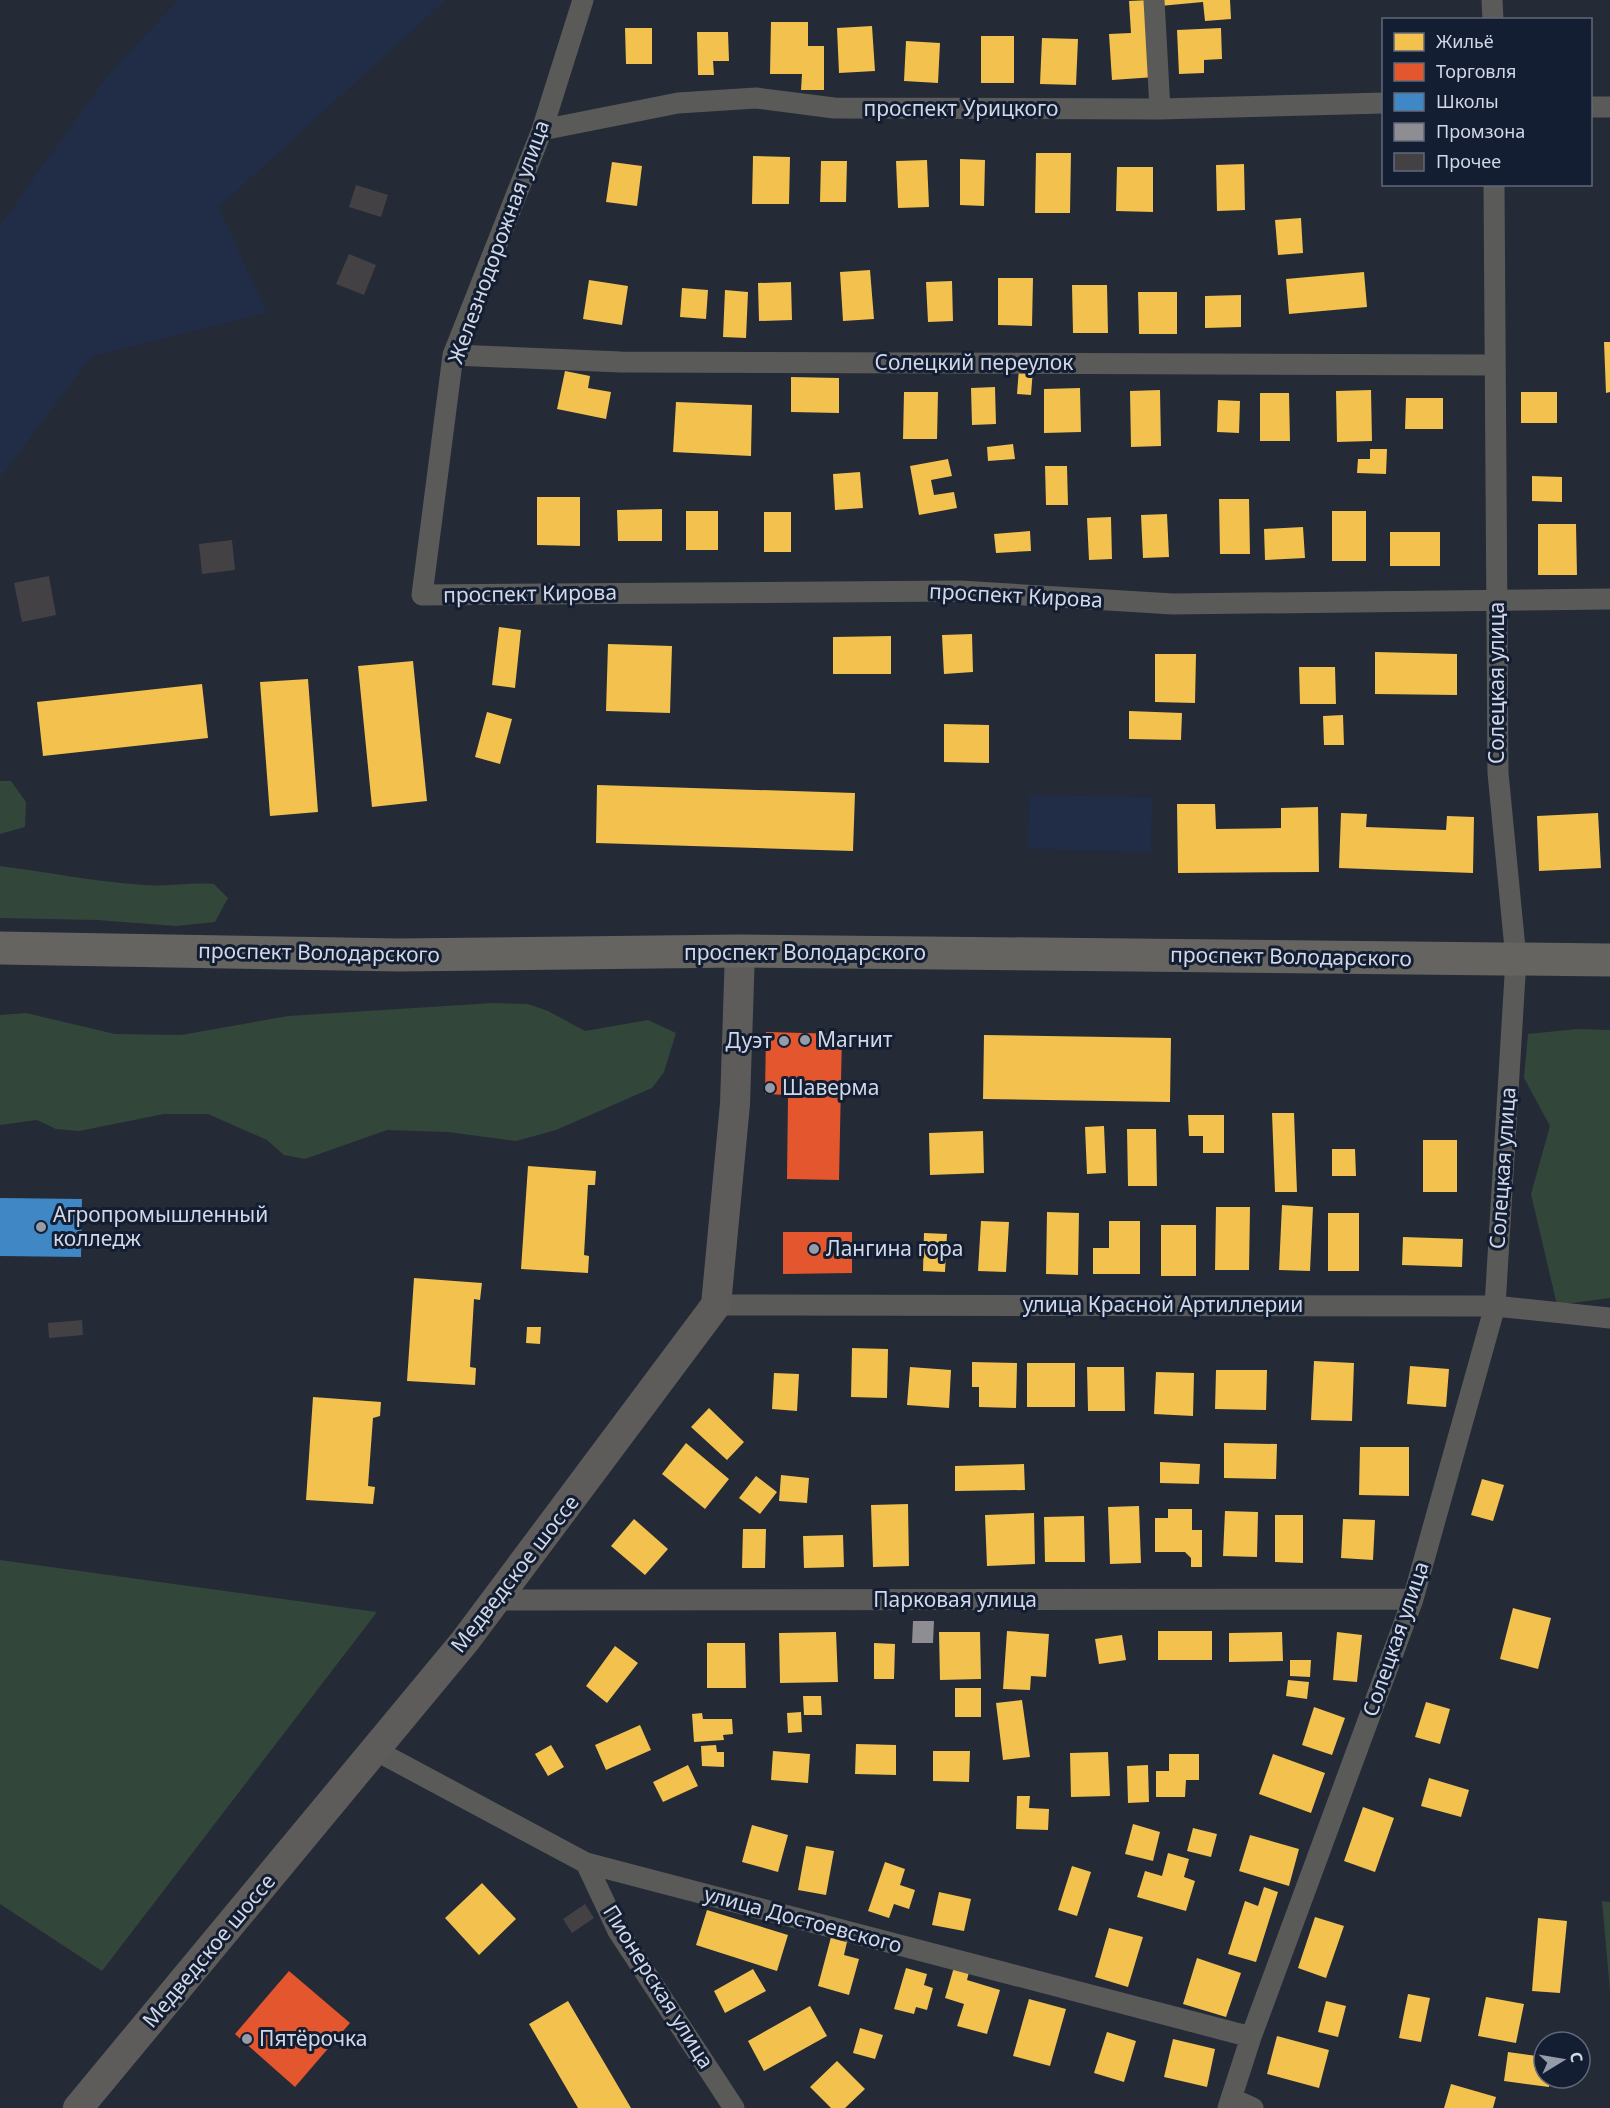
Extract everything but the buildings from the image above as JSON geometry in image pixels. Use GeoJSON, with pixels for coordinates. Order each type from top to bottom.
{"type":"FeatureCollection","features":[{"type":"Feature","properties":{"kind":"main road","name":"проспект Володарского"},"geometry":{"type":"LineString","coordinates":[[0,948],[432,955],[740,951],[1610,960]]}},
{"type":"Feature","properties":{"kind":"main road"},"geometry":{"type":"LineString","coordinates":[[716,1305],[735,1104],[740,951]]}},
{"type":"Feature","properties":{"kind":"main road","name":"Медведское шоссе"},"geometry":{"type":"LineString","coordinates":[[78,2108],[375,1750],[496,1600],[716,1305]]}},
{"type":"Feature","properties":{"kind":"street","name":"Железнодорожная улица"},"geometry":{"type":"LineString","coordinates":[[422,595],[453,355],[542,130],[584,0]]}},
{"type":"Feature","properties":{"kind":"street"},"geometry":{"type":"LineString","coordinates":[[1154,0],[1160,109]]}},
{"type":"Feature","properties":{"kind":"street"},"geometry":{"type":"LineString","coordinates":[[1492,0],[1492,18]]}},
{"type":"Feature","properties":{"kind":"street","name":"проспект Урицкого"},"geometry":{"type":"LineString","coordinates":[[542,130],[678,103],[756,98],[834,108],[1160,109],[1382,103]]}},
{"type":"Feature","properties":{"kind":"street"},"geometry":{"type":"LineString","coordinates":[[1592,107],[1610,107]]}},
{"type":"Feature","properties":{"kind":"street","name":"Солецкая улица"},"geometry":{"type":"LineString","coordinates":[[1230,2103],[1251,2037],[1413,1599],[1495,1306],[1516,959],[1498,773],[1494,186]]}},
{"type":"Feature","properties":{"kind":"street","name":"Солецкий переулок"},"geometry":{"type":"LineString","coordinates":[[453,355],[621,362],[1494,365]]}},
{"type":"Feature","properties":{"kind":"street","name":"проспект Кирова"},"geometry":{"type":"LineString","coordinates":[[422,595],[960,591],[1173,604],[1610,599]]}},
{"type":"Feature","properties":{"kind":"street","name":"улица Красной Артиллерии"},"geometry":{"type":"LineString","coordinates":[[716,1305],[1495,1306],[1610,1318]]}},
{"type":"Feature","properties":{"kind":"street","name":"Парковая улица"},"geometry":{"type":"LineString","coordinates":[[496,1600],[1413,1599]]}},
{"type":"Feature","properties":{"kind":"street","name":"улица Достоевского"},"geometry":{"type":"LineString","coordinates":[[375,1750],[586,1863],[1251,2037]]}},
{"type":"Feature","properties":{"kind":"street","name":"Пионерская улица"},"geometry":{"type":"LineString","coordinates":[[586,1863],[618,1931],[734,2108]]}},
{"type":"Feature","properties":{"kind":"street"},"geometry":{"type":"LineString","coordinates":[[1230,2103],[1253,2108]]}},
{"type":"Feature","properties":{"kind":"shaded area"},"geometry":{"type":"Polygon","coordinates":[[[178,0],[446,0],[219,207],[267,313],[92,356],[0,478],[0,225],[107,76],[178,0]]]}},
{"type":"Feature","properties":{"kind":"shaded area"},"geometry":{"type":"Polygon","coordinates":[[[1029,795],[1152,797],[1151,852],[1028,849],[1029,795]]]}},
{"type":"Feature","properties":{"kind":"green space"},"geometry":{"type":"Polygon","coordinates":[[[0,781],[11,781],[26,802],[25,827],[0,834],[0,781]]]}},
{"type":"Feature","properties":{"kind":"green space"},"geometry":{"type":"Polygon","coordinates":[[[0,866],[126,884],[214,884],[228,898],[215,922],[176,926],[97,920],[0,918],[0,866]]]}},
{"type":"Feature","properties":{"kind":"green space"},"geometry":{"type":"Polygon","coordinates":[[[493,1003],[528,1004],[548,1011],[585,1031],[648,1020],[676,1033],[664,1072],[652,1088],[556,1130],[516,1141],[448,1132],[387,1130],[305,1159],[284,1155],[267,1140],[208,1114],[164,1114],[79,1131],[56,1129],[37,1120],[0,1125],[0,1015],[26,1013],[115,1034],[181,1035],[288,1016],[493,1003]]]}},
{"type":"Feature","properties":{"kind":"green space"},"geometry":{"type":"Polygon","coordinates":[[[1577,1029],[1610,1030],[1610,1298],[1557,1305],[1531,1194],[1550,1126],[1524,1078],[1528,1034],[1577,1029]]]}},
{"type":"Feature","properties":{"kind":"green space"},"geometry":{"type":"Polygon","coordinates":[[[0,1560],[377,1612],[102,1971],[0,1904],[0,1560]]]}},
{"type":"Feature","properties":{"kind":"green space"},"geometry":{"type":"Polygon","coordinates":[[[1602,1901],[1610,1902],[1610,1991],[1602,1901]]]}},
{"type":"Feature","properties":{"kind":"place","name":"Магнит"},"geometry":{"type":"Point","coordinates":[805,1040]}},
{"type":"Feature","properties":{"kind":"place","name":"Дуэт"},"geometry":{"type":"Point","coordinates":[784,1041]}},
{"type":"Feature","properties":{"kind":"place","name":"Шаверма"},"geometry":{"type":"Point","coordinates":[770,1088]}},
{"type":"Feature","properties":{"kind":"place","name":"Агропромышленный колледж"},"geometry":{"type":"Point","coordinates":[41,1227]}},
{"type":"Feature","properties":{"kind":"place","name":"Лангина гора"},"geometry":{"type":"Point","coordinates":[814,1249]}},
{"type":"Feature","properties":{"kind":"place","name":"Пятёрочка"},"geometry":{"type":"Point","coordinates":[247,2039]}}]}
